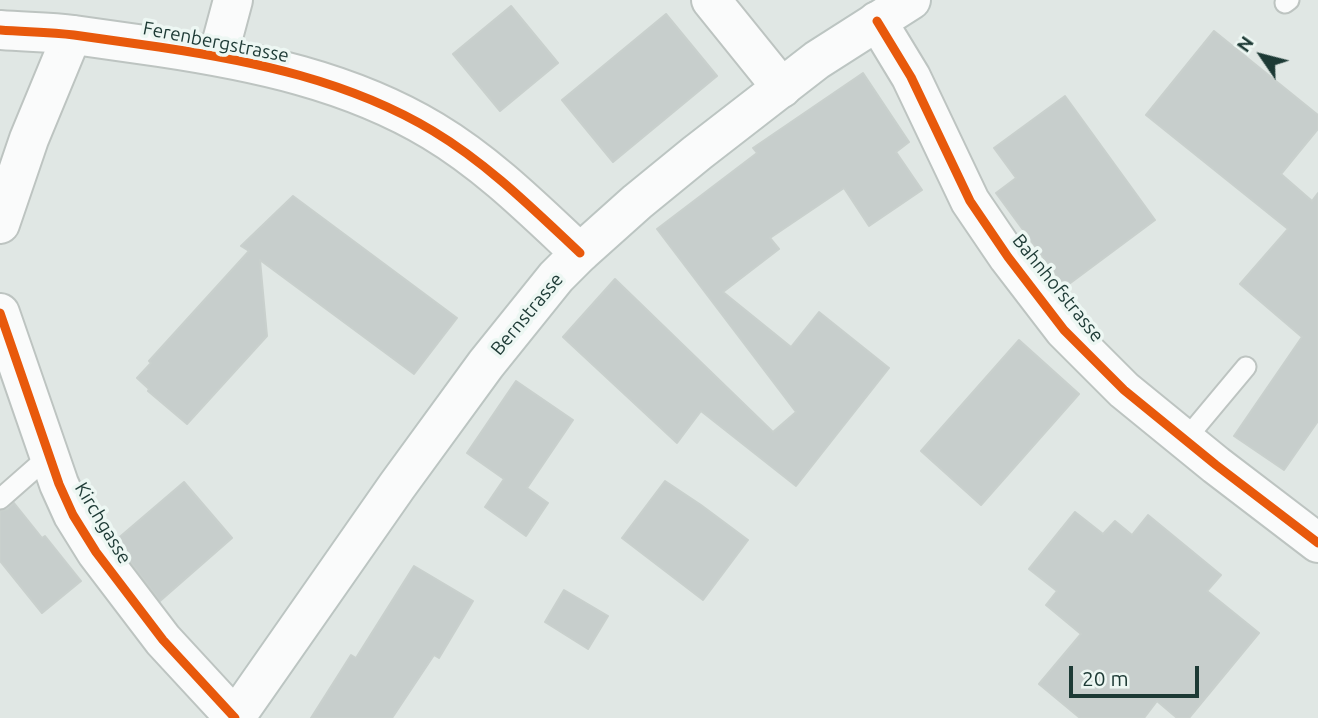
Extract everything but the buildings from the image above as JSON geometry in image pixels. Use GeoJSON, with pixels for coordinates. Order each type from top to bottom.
{"type":"FeatureCollection","features":[{"type":"Feature","properties":{"kind":"street"},"geometry":{"type":"LineString","coordinates":[[218,56],[233,0]]}},
{"type":"Feature","properties":{"kind":"street"},"geometry":{"type":"LineString","coordinates":[[711,0],[782,88]]}},
{"type":"Feature","properties":{"kind":"street","name":"Bernstrasse"},"geometry":{"type":"LineString","coordinates":[[235,718],[397,486],[486,364],[556,277],[637,202],[817,60],[911,0]]}},
{"type":"Feature","properties":{"kind":"street","name":"Bahnhofstrasse"},"geometry":{"type":"LineString","coordinates":[[877,21],[911,78],[970,201],[1008,257],[1064,330],[1124,390],[1318,543]]}},
{"type":"Feature","properties":{"kind":"street","name":"Ferenbergstrasse"},"geometry":{"type":"LineString","coordinates":[[0,30],[72,35],[218,56],[294,75],[365,97],[432,130],[468,153],[580,253]]}},
{"type":"Feature","properties":{"kind":"street"},"geometry":{"type":"LineString","coordinates":[[0,224],[29,139],[72,35]]}},
{"type":"Feature","properties":{"kind":"street","name":"Kirchgasse"},"geometry":{"type":"LineString","coordinates":[[0,313],[59,484],[73,514],[96,552],[163,640],[235,718]]}},
{"type":"Feature","properties":{"kind":"lane"},"geometry":{"type":"LineString","coordinates":[[1185,440],[1246,367]]}},
{"type":"Feature","properties":{"kind":"lane"},"geometry":{"type":"LineString","coordinates":[[0,499],[49,456]]}},
{"type":"Feature","properties":{"kind":"cycle path"},"geometry":{"type":"LineString","coordinates":[[877,21],[911,77],[970,201],[1008,257],[1064,330],[1124,390],[1318,543]]}},
{"type":"Feature","properties":{"kind":"cycle path"},"geometry":{"type":"LineString","coordinates":[[0,30],[56,33],[159,47],[230,59],[335,86],[401,114],[453,144],[509,188],[580,253]]}},
{"type":"Feature","properties":{"kind":"cycle path"},"geometry":{"type":"LineString","coordinates":[[0,313],[59,484],[73,515],[96,552],[163,640],[235,718]]}}]}
